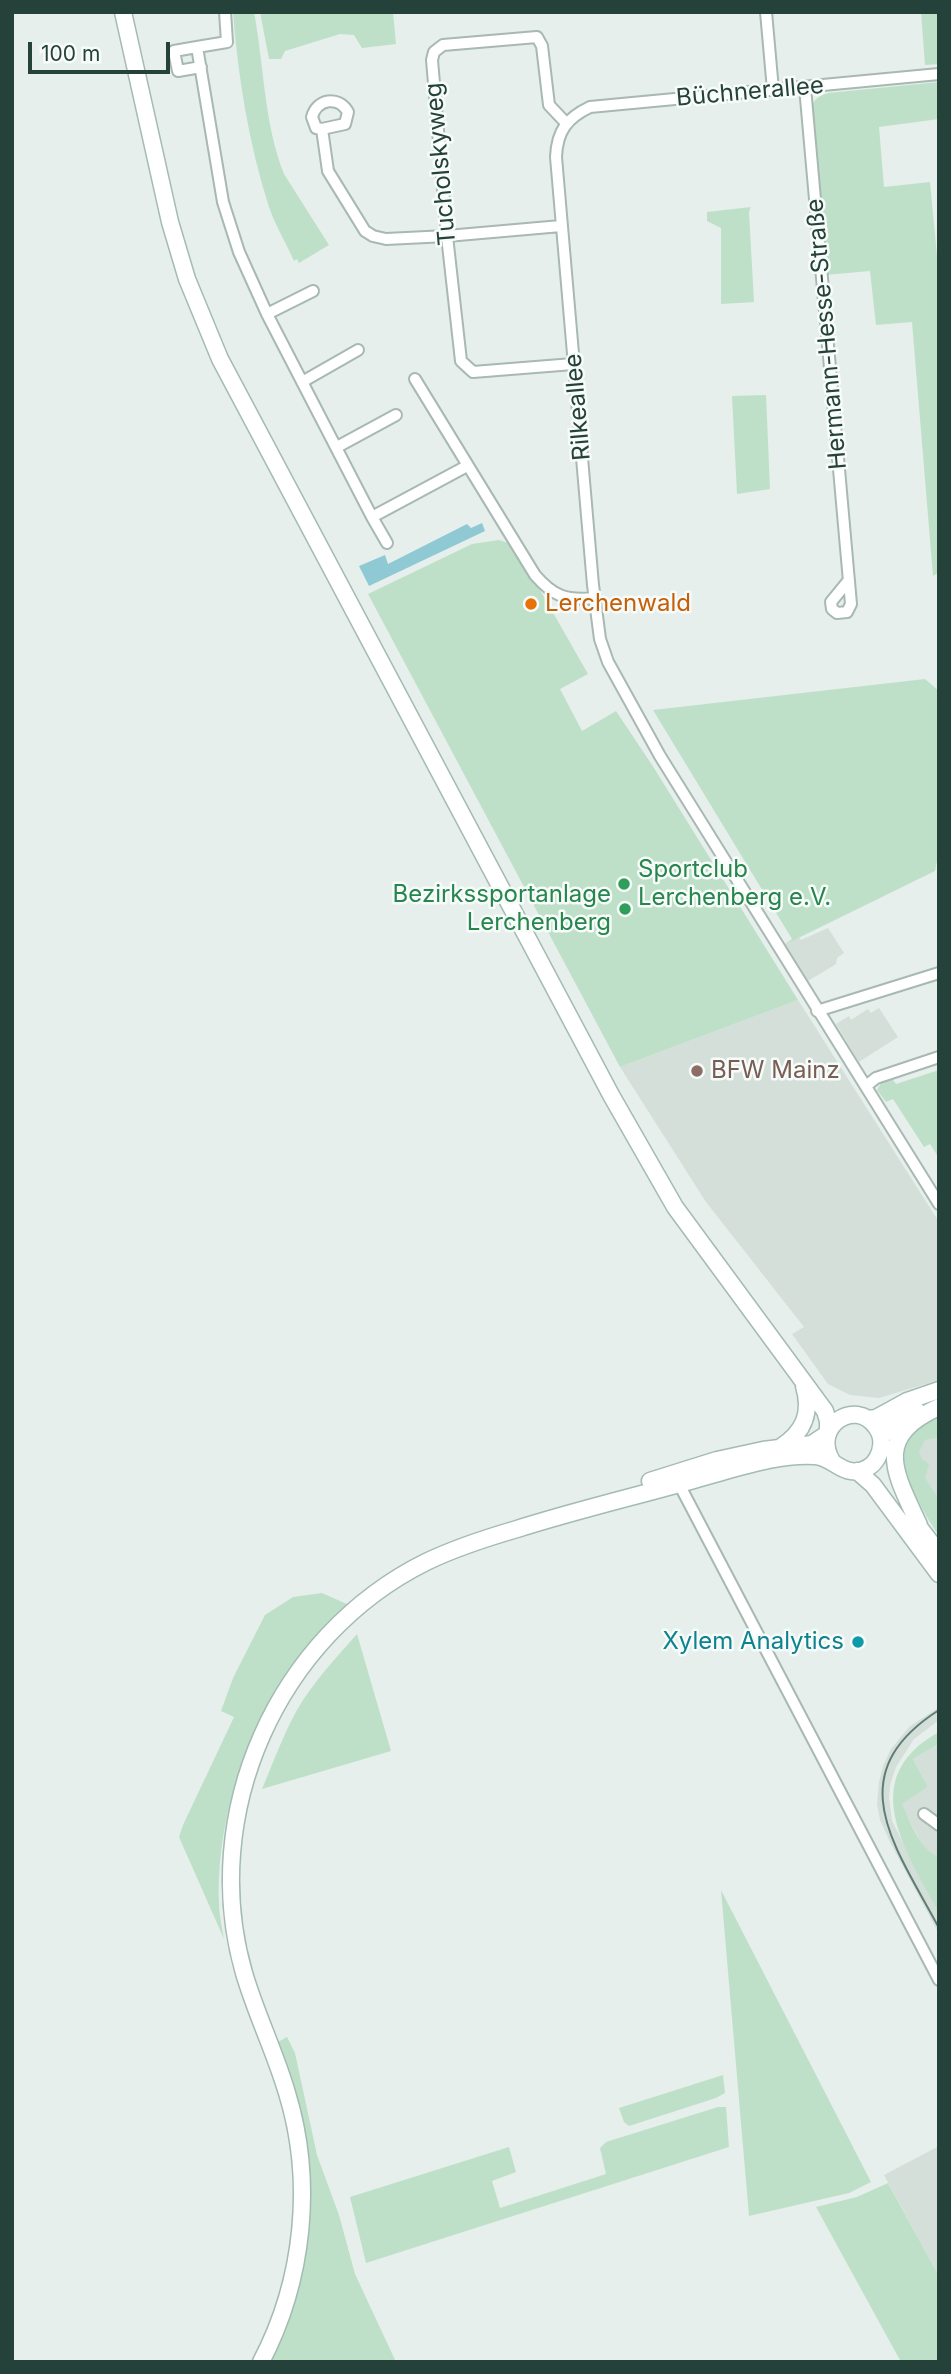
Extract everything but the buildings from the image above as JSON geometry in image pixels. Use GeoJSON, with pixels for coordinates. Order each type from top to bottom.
{"type":"FeatureCollection","features":[{"type":"Feature","properties":{"kind":"main road"},"geometry":{"type":"LineString","coordinates":[[122,12],[170,222],[187,279],[220,359],[573,1027],[648,1160],[689,1227],[827,1416],[826,1448],[831,1461]]}},
{"type":"Feature","properties":{"kind":"main road"},"geometry":{"type":"LineString","coordinates":[[130,40],[133,12]]}},
{"type":"Feature","properties":{"kind":"main road"},"geometry":{"type":"LineString","coordinates":[[648,1160],[832,1404],[850,1415],[876,1418],[907,1401],[939,1390]]}},
{"type":"Feature","properties":{"kind":"main road"},"geometry":{"type":"LineString","coordinates":[[779,1448],[796,1436],[806,1419],[808,1404],[803,1380]]}},
{"type":"Feature","properties":{"kind":"main road"},"geometry":{"type":"LineString","coordinates":[[919,1525],[904,1511],[879,1474],[877,1458],[881,1438],[893,1422],[918,1411],[939,1406]]}},
{"type":"Feature","properties":{"kind":"main road"},"geometry":{"type":"LineString","coordinates":[[939,1406],[909,1424],[901,1434],[895,1451],[898,1479],[919,1525],[939,1553]]}},
{"type":"Feature","properties":{"kind":"main road"},"geometry":{"type":"LineString","coordinates":[[573,1511],[643,1483],[717,1460],[812,1444],[827,1433],[839,1419],[850,1415]]}},
{"type":"Feature","properties":{"kind":"main road"},"geometry":{"type":"LineString","coordinates":[[868,1419],[877,1427],[881,1438]]}},
{"type":"Feature","properties":{"kind":"main road"},"geometry":{"type":"LineString","coordinates":[[261,2362],[278,2324],[291,2283],[300,2239],[302,2193],[299,2145],[289,2098],[248,1986],[234,1929],[231,1878],[233,1840],[240,1797],[252,1757],[278,1703],[303,1664],[334,1628],[377,1592],[408,1572],[455,1549],[573,1511],[790,1458],[814,1455],[843,1469],[857,1471],[869,1467],[877,1458]]}},
{"type":"Feature","properties":{"kind":"main road"},"geometry":{"type":"LineString","coordinates":[[857,1471],[873,1485],[939,1574]]}},
{"type":"Feature","properties":{"kind":"street"},"geometry":{"type":"LineString","coordinates":[[201,67],[178,71],[174,51],[227,42],[225,12]]}},
{"type":"Feature","properties":{"kind":"street"},"geometry":{"type":"LineString","coordinates":[[766,12],[773,90]]}},
{"type":"Feature","properties":{"kind":"street","name":"Tucholskyweg"},"geometry":{"type":"LineString","coordinates":[[566,123],[552,110],[547,97],[542,46],[537,37],[443,45],[437,48],[432,60],[461,361],[473,372],[573,364]]}},
{"type":"Feature","properties":{"kind":"street"},"geometry":{"type":"LineString","coordinates":[[197,47],[223,202],[239,251],[267,314],[387,543]]}},
{"type":"Feature","properties":{"kind":"street","name":"Büchnerallee"},"geometry":{"type":"LineString","coordinates":[[566,123],[590,107],[605,105],[939,74]]}},
{"type":"Feature","properties":{"kind":"street","name":"Hermann-Hesse-Straße"},"geometry":{"type":"LineString","coordinates":[[805,87],[849,580]]}},
{"type":"Feature","properties":{"kind":"street","name":"Rilkeallee"},"geometry":{"type":"LineString","coordinates":[[566,123],[559,136],[556,157],[594,598],[604,650],[660,756],[939,1204]]}},
{"type":"Feature","properties":{"kind":"street"},"geometry":{"type":"LineString","coordinates":[[322,129],[328,171],[369,234],[386,239],[561,226]]}},
{"type":"Feature","properties":{"kind":"street"},"geometry":{"type":"LineString","coordinates":[[267,314],[313,291]]}},
{"type":"Feature","properties":{"kind":"street"},"geometry":{"type":"LineString","coordinates":[[302,382],[358,351]]}},
{"type":"Feature","properties":{"kind":"street"},"geometry":{"type":"LineString","coordinates":[[415,379],[535,575],[548,590],[573,599],[594,598]]}},
{"type":"Feature","properties":{"kind":"street"},"geometry":{"type":"LineString","coordinates":[[337,447],[396,415]]}},
{"type":"Feature","properties":{"kind":"street"},"geometry":{"type":"LineString","coordinates":[[372,517],[467,466]]}},
{"type":"Feature","properties":{"kind":"street"},"geometry":{"type":"LineString","coordinates":[[817,1011],[939,974]]}},
{"type":"Feature","properties":{"kind":"street"},"geometry":{"type":"LineString","coordinates":[[866,1086],[876,1078],[939,1057]]}},
{"type":"Feature","properties":{"kind":"street"},"geometry":{"type":"LineString","coordinates":[[679,1484],[939,1980]]}},
{"type":"Feature","properties":{"kind":"street"},"geometry":{"type":"LineString","coordinates":[[924,1814],[939,1825]]}},
{"type":"Feature","properties":{"kind":"shaded area"},"geometry":{"type":"Polygon","coordinates":[[[828,928],[844,953],[837,958],[836,964],[808,981],[784,945],[828,928]]]}},
{"type":"Feature","properties":{"kind":"shaded area"},"geometry":{"type":"Polygon","coordinates":[[[798,1000],[939,1222],[939,1380],[879,1398],[850,1395],[828,1384],[792,1334],[804,1327],[706,1202],[620,1067],[798,1000]]]}},
{"type":"Feature","properties":{"kind":"shaded area"},"geometry":{"type":"Polygon","coordinates":[[[879,1008],[898,1037],[859,1062],[836,1024],[849,1016],[851,1020],[868,1009],[871,1013],[879,1008]]]}},
{"type":"Feature","properties":{"kind":"shaded area"},"geometry":{"type":"Polygon","coordinates":[[[939,1418],[939,1522],[904,1465],[904,1457],[905,1447],[939,1418]]]}},
{"type":"Feature","properties":{"kind":"shaded area"},"geometry":{"type":"Polygon","coordinates":[[[939,1707],[939,1720],[914,1739],[896,1767],[889,1798],[892,1821],[939,1913],[939,1934],[890,1842],[880,1820],[877,1804],[883,1766],[891,1749],[909,1727],[939,1707]]]}},
{"type":"Feature","properties":{"kind":"shaded area"},"geometry":{"type":"Polygon","coordinates":[[[939,1744],[939,1857],[930,1854],[920,1841],[901,1804],[928,1787],[913,1759],[939,1744]]]}},
{"type":"Feature","properties":{"kind":"shaded area"},"geometry":{"type":"Polygon","coordinates":[[[939,2146],[939,2276],[884,2175],[939,2146]]]}},
{"type":"Feature","properties":{"kind":"green space"},"geometry":{"type":"Polygon","coordinates":[[[233,12],[254,12],[268,115],[277,155],[284,174],[329,245],[299,263],[297,259],[294,261],[277,227],[262,183],[245,111],[233,12]]]}},
{"type":"Feature","properties":{"kind":"green space"},"geometry":{"type":"Polygon","coordinates":[[[260,12],[393,12],[396,44],[362,48],[354,35],[340,34],[285,51],[281,59],[269,59],[260,12]]]}},
{"type":"Feature","properties":{"kind":"green space"},"geometry":{"type":"Polygon","coordinates":[[[921,12],[939,12],[939,64],[925,65],[921,12]]]}},
{"type":"Feature","properties":{"kind":"green space"},"geometry":{"type":"Polygon","coordinates":[[[939,82],[939,119],[879,127],[884,187],[930,182],[938,266],[939,316],[939,572],[933,576],[912,322],[876,325],[870,271],[825,275],[811,109],[817,98],[828,93],[939,82]]]}},
{"type":"Feature","properties":{"kind":"green space"},"geometry":{"type":"Polygon","coordinates":[[[751,207],[749,212],[754,302],[721,304],[721,228],[707,221],[707,212],[751,207]]]}},
{"type":"Feature","properties":{"kind":"green space"},"geometry":{"type":"Polygon","coordinates":[[[766,395],[770,489],[737,494],[732,396],[766,395]]]}},
{"type":"Feature","properties":{"kind":"green space","name":"Sportclub Lerchenberg e.V."},"geometry":{"type":"Polygon","coordinates":[[[499,540],[508,543],[539,588],[588,674],[560,689],[582,731],[616,711],[798,1000],[620,1067],[368,594],[472,544],[499,540]]]}},
{"type":"Feature","properties":{"kind":"green space"},"geometry":{"type":"Polygon","coordinates":[[[925,679],[939,691],[939,851],[935,871],[784,945],[792,939],[653,710],[925,679]]]}},
{"type":"Feature","properties":{"kind":"green space"},"geometry":{"type":"Polygon","coordinates":[[[939,1070],[939,1158],[930,1144],[924,1147],[893,1099],[886,1102],[877,1090],[881,1083],[891,1077],[896,1084],[939,1070]]]}},
{"type":"Feature","properties":{"kind":"green space"},"geometry":{"type":"Polygon","coordinates":[[[939,1418],[939,1437],[925,1440],[919,1451],[922,1459],[929,1464],[925,1478],[939,1499],[939,1536],[912,1488],[904,1454],[908,1440],[919,1427],[939,1418]]]}},
{"type":"Feature","properties":{"kind":"green space"},"geometry":{"type":"Polygon","coordinates":[[[322,1593],[349,1605],[319,1633],[293,1665],[252,1739],[237,1779],[226,1820],[220,1861],[219,1907],[224,1939],[179,1837],[234,1717],[221,1711],[233,1678],[265,1615],[293,1597],[322,1593]]]}},
{"type":"Feature","properties":{"kind":"green space"},"geometry":{"type":"Polygon","coordinates":[[[357,1634],[391,1751],[262,1789],[287,1729],[303,1700],[357,1634]]]}},
{"type":"Feature","properties":{"kind":"green space"},"geometry":{"type":"Polygon","coordinates":[[[939,1732],[939,1744],[913,1759],[928,1787],[902,1804],[921,1842],[939,1857],[939,1913],[902,1841],[895,1816],[893,1793],[899,1771],[914,1750],[939,1732]]]}},
{"type":"Feature","properties":{"kind":"green space"},"geometry":{"type":"Polygon","coordinates":[[[721,1890],[871,2182],[849,2193],[749,2216],[721,1890]]]}},
{"type":"Feature","properties":{"kind":"green space"},"geometry":{"type":"Polygon","coordinates":[[[287,2037],[295,2053],[317,2155],[339,2215],[355,2274],[396,2362],[270,2362],[294,2306],[305,2252],[309,2190],[276,2043],[287,2037]]]}},
{"type":"Feature","properties":{"kind":"green space"},"geometry":{"type":"Polygon","coordinates":[[[723,2075],[725,2093],[716,2098],[629,2126],[624,2122],[619,2108],[723,2075]]]}},
{"type":"Feature","properties":{"kind":"green space"},"geometry":{"type":"Polygon","coordinates":[[[718,2107],[726,2107],[729,2147],[366,2263],[350,2197],[509,2147],[516,2172],[492,2181],[500,2208],[606,2174],[600,2148],[606,2142],[718,2107]]]}},
{"type":"Feature","properties":{"kind":"green space"},"geometry":{"type":"Polygon","coordinates":[[[888,2183],[939,2276],[939,2362],[901,2362],[816,2207],[857,2197],[888,2183]]]}},
{"type":"Feature","properties":{"kind":"water"},"geometry":{"type":"Polygon","coordinates":[[[482,523],[485,531],[369,586],[359,566],[385,555],[388,564],[467,524],[471,528],[482,523]]]}},
{"type":"Feature","properties":{"kind":"tram line"},"geometry":{"type":"LineString","coordinates":[[939,1710],[908,1735],[890,1760],[883,1786],[885,1813],[893,1841],[939,1928]]}},
{"type":"Feature","properties":{"kind":"place","name":"Lerchenwald"},"geometry":{"type":"Point","coordinates":[531,604]}},
{"type":"Feature","properties":{"kind":"place","name":"Sportclub Lerchenberg e.V."},"geometry":{"type":"Point","coordinates":[624,884]}},
{"type":"Feature","properties":{"kind":"place","name":"Bezirkssportanlage Lerchenberg"},"geometry":{"type":"Point","coordinates":[625,909]}},
{"type":"Feature","properties":{"kind":"place","name":"BFW Mainz"},"geometry":{"type":"Point","coordinates":[697,1071]}},
{"type":"Feature","properties":{"kind":"place","name":"Xylem Analytics"},"geometry":{"type":"Point","coordinates":[858,1642]}}]}
